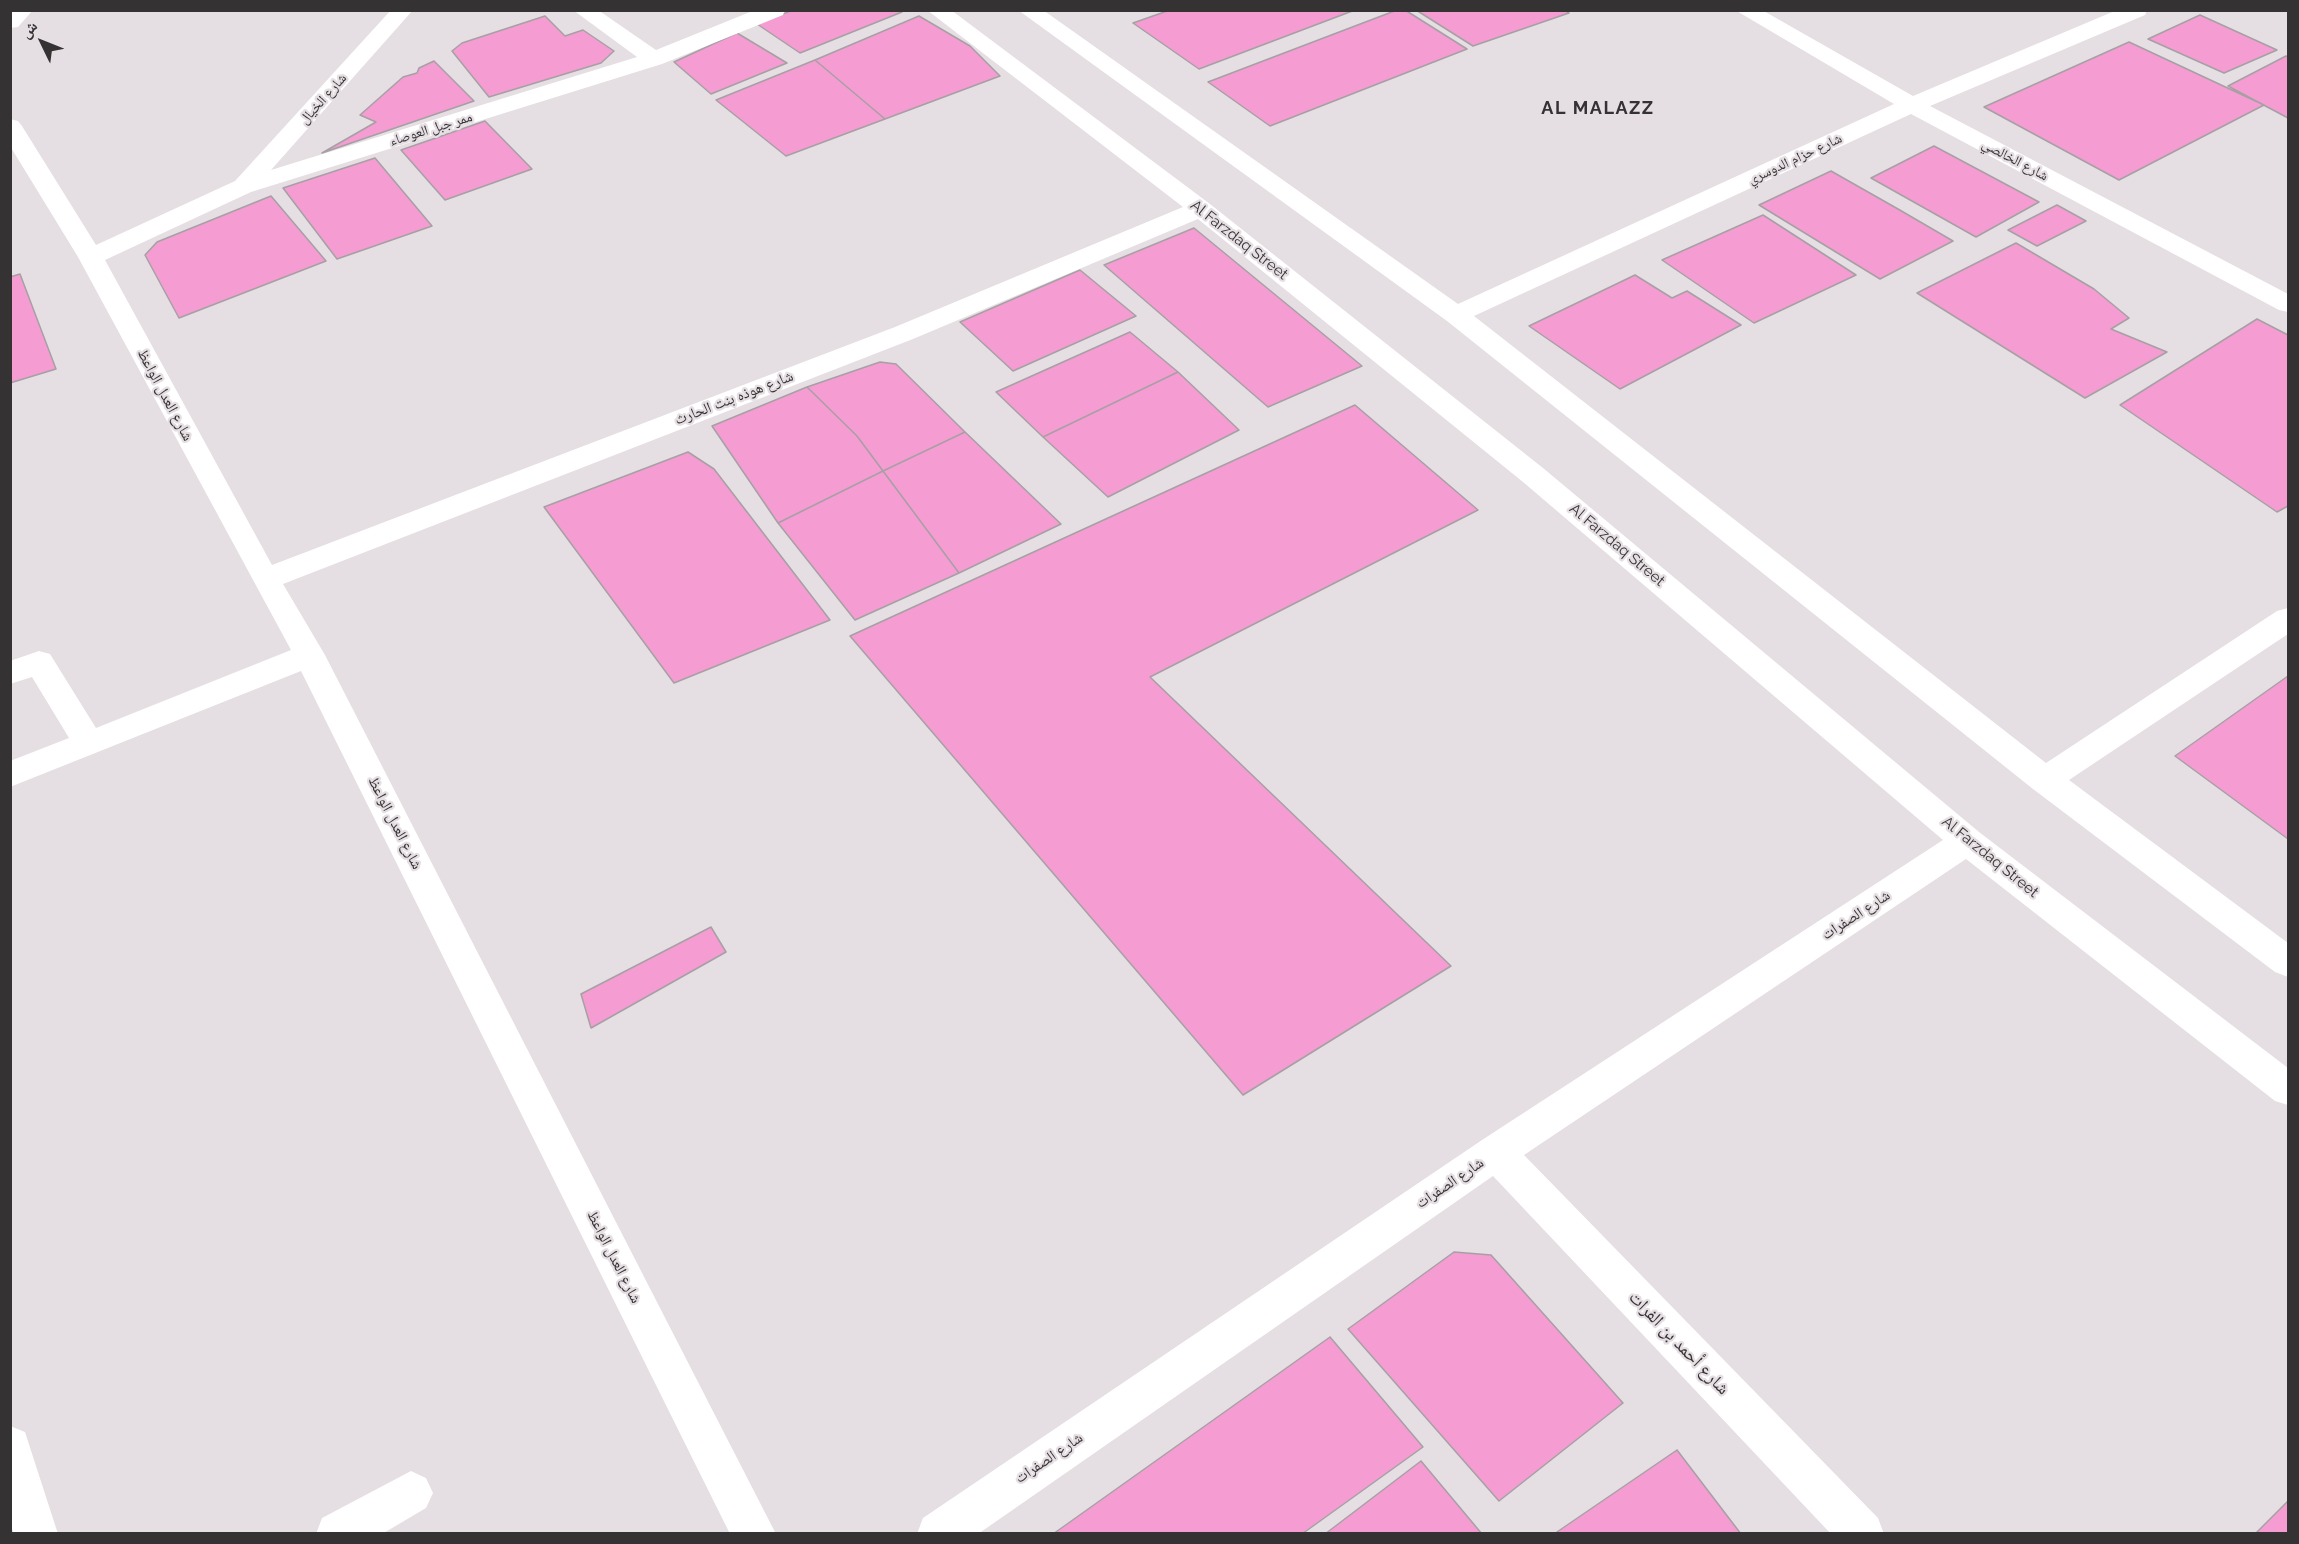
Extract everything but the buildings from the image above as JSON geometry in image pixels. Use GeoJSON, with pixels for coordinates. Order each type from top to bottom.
{"type":"FeatureCollection","features":[{"type":"Feature","properties":{"kind":"street"},"geometry":{"type":"LineString","coordinates":[[10,22],[24,10]]}},
{"type":"Feature","properties":{"kind":"street","name":"شارع الخيال"},"geometry":{"type":"LineString","coordinates":[[242,187],[403,10]]}},
{"type":"Feature","properties":{"kind":"street"},"geometry":{"type":"LineString","coordinates":[[583,10],[654,59]]}},
{"type":"Feature","properties":{"kind":"street","name":"ممر جبل العوصاء"},"geometry":{"type":"LineString","coordinates":[[91,257],[242,187],[654,59],[775,10]]}},
{"type":"Feature","properties":{"kind":"street","name":"Al Farzdaq Street"},"geometry":{"type":"LineString","coordinates":[[937,10],[1201,209],[1542,483],[1734,642],[1967,841],[2289,1089]]}},
{"type":"Feature","properties":{"kind":"street","name":"شارع الخالصي"},"geometry":{"type":"LineString","coordinates":[[1745,10],[1912,105],[2289,304]]}},
{"type":"Feature","properties":{"kind":"street","name":"شارع حزام الدوسري"},"geometry":{"type":"LineString","coordinates":[[1456,315],[1912,105],[2137,10]]}},
{"type":"Feature","properties":{"kind":"street"},"geometry":{"type":"LineString","coordinates":[[1045,13],[1456,315],[2045,780],[2289,962]]}},
{"type":"Feature","properties":{"kind":"street","name":"شارع العدل الواعظ"},"geometry":{"type":"LineString","coordinates":[[10,126],[91,257],[265,579],[309,655],[754,1533]]}},
{"type":"Feature","properties":{"kind":"street","name":"شارع هوذه بنت الحارث"},"geometry":{"type":"LineString","coordinates":[[265,579],[904,333],[1201,209]]}},
{"type":"Feature","properties":{"kind":"street"},"geometry":{"type":"LineString","coordinates":[[2045,780],[2289,619]]}},
{"type":"Feature","properties":{"kind":"street"},"geometry":{"type":"LineString","coordinates":[[10,775],[309,655]]}},
{"type":"Feature","properties":{"kind":"street"},"geometry":{"type":"LineString","coordinates":[[10,673],[39,662],[89,744]]}},
{"type":"Feature","properties":{"kind":"street","name":"شارع الصفرات"},"geometry":{"type":"LineString","coordinates":[[939,1533],[1496,1152],[1967,841]]}},
{"type":"Feature","properties":{"kind":"street","name":"شارع أحمد بن الفرات"},"geometry":{"type":"LineString","coordinates":[[1496,1152],[1862,1533]]}},
{"type":"Feature","properties":{"kind":"street"},"geometry":{"type":"LineString","coordinates":[[10,1447],[36,1533]]}},
{"type":"Feature","properties":{"kind":"street"},"geometry":{"type":"LineString","coordinates":[[338,1533],[411,1493]]}},
{"type":"Feature","properties":{"kind":"district","name":"AL MALAZZ"},"geometry":{"type":"Point","coordinates":[1598,109]}}]}
